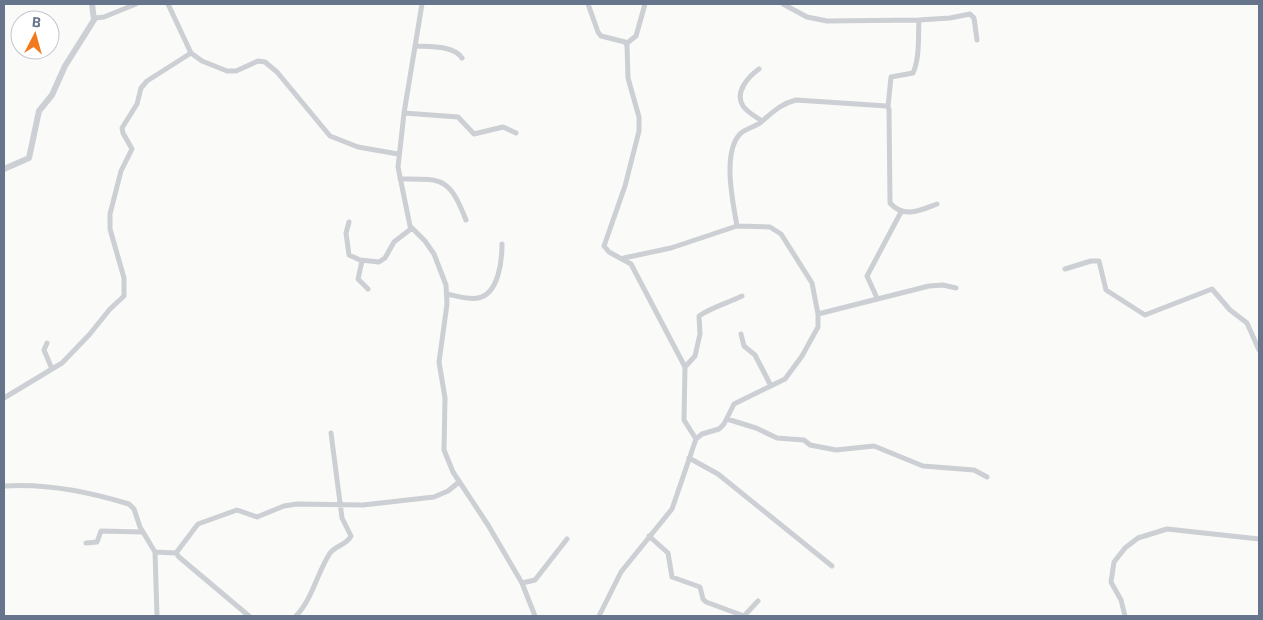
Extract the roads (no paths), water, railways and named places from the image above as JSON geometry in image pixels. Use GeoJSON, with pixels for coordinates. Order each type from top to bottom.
{"type":"FeatureCollection","features":[{"type":"Feature","properties":{"kind":"street"},"geometry":{"type":"LineString","coordinates":[[4,169],[29,158],[39,111],[52,95],[65,66],[95,18],[92,4]]}},
{"type":"Feature","properties":{"kind":"street"},"geometry":{"type":"LineString","coordinates":[[95,18],[104,17],[136,4]]}},
{"type":"Feature","properties":{"kind":"street"},"geometry":{"type":"LineString","coordinates":[[168,4],[191,53],[209,66],[227,71],[236,71],[258,61],[268,63],[330,136],[358,147],[398,154]]}},
{"type":"Feature","properties":{"kind":"street"},"geometry":{"type":"LineString","coordinates":[[422,4],[398,154],[400,179],[412,228],[425,240],[434,254],[447,294],[438,362],[445,398],[443,444],[447,461],[522,583],[535,616]]}},
{"type":"Feature","properties":{"kind":"street"},"geometry":{"type":"LineString","coordinates":[[588,4],[598,32],[606,38],[622,41],[626,44]]}},
{"type":"Feature","properties":{"kind":"street"},"geometry":{"type":"LineString","coordinates":[[626,44],[636,36],[645,4]]}},
{"type":"Feature","properties":{"kind":"street"},"geometry":{"type":"LineString","coordinates":[[783,4],[807,17],[828,21],[919,20],[970,14],[974,18],[977,40]]}},
{"type":"Feature","properties":{"kind":"street"},"geometry":{"type":"LineString","coordinates":[[919,20],[918,53],[912,73],[892,77],[888,107],[889,200],[892,206],[901,212],[917,212],[937,204]]}},
{"type":"Feature","properties":{"kind":"street"},"geometry":{"type":"LineString","coordinates":[[626,44],[628,78],[639,118],[639,131],[625,186],[604,246],[609,252],[624,258],[631,264],[685,367],[684,420],[696,439]]}},
{"type":"Feature","properties":{"kind":"street"},"geometry":{"type":"LineString","coordinates":[[415,46],[441,48],[456,53],[462,58]]}},
{"type":"Feature","properties":{"kind":"street"},"geometry":{"type":"LineString","coordinates":[[4,398],[52,369],[68,356],[124,296],[124,278],[110,222],[112,205],[121,171],[132,149],[122,128],[134,110],[144,85],[191,53]]}},
{"type":"Feature","properties":{"kind":"street"},"geometry":{"type":"LineString","coordinates":[[759,69],[746,79],[741,100],[744,108],[762,121]]}},
{"type":"Feature","properties":{"kind":"street"},"geometry":{"type":"LineString","coordinates":[[737,226],[730,178],[733,148],[741,132],[762,121],[782,105],[796,100],[888,107]]}},
{"type":"Feature","properties":{"kind":"street"},"geometry":{"type":"LineString","coordinates":[[404,114],[458,117],[474,134],[502,127],[516,133]]}},
{"type":"Feature","properties":{"kind":"street"},"geometry":{"type":"LineString","coordinates":[[400,179],[434,179],[445,184],[455,196],[466,220]]}},
{"type":"Feature","properties":{"kind":"street"},"geometry":{"type":"LineString","coordinates":[[877,298],[867,276],[901,212]]}},
{"type":"Feature","properties":{"kind":"street"},"geometry":{"type":"LineString","coordinates":[[349,222],[346,233],[349,255],[362,261],[379,262],[385,258],[394,242],[412,228]]}},
{"type":"Feature","properties":{"kind":"street"},"geometry":{"type":"LineString","coordinates":[[600,616],[621,572],[672,509],[696,439],[702,434],[719,429],[727,419],[734,404],[789,375],[818,327],[818,314],[812,282],[780,234],[770,228],[742,228],[737,226],[671,248],[624,258]]}},
{"type":"Feature","properties":{"kind":"street"},"geometry":{"type":"LineString","coordinates":[[447,294],[477,298],[489,292],[501,266],[502,244]]}},
{"type":"Feature","properties":{"kind":"street"},"geometry":{"type":"LineString","coordinates":[[1065,269],[1099,260],[1106,290],[1145,315],[1212,289],[1230,310],[1247,322],[1259,350]]}},
{"type":"Feature","properties":{"kind":"street"},"geometry":{"type":"LineString","coordinates":[[362,261],[358,279],[368,289]]}},
{"type":"Feature","properties":{"kind":"street"},"geometry":{"type":"LineString","coordinates":[[818,314],[877,298],[937,285],[956,288]]}},
{"type":"Feature","properties":{"kind":"street"},"geometry":{"type":"LineString","coordinates":[[685,367],[695,356],[700,334],[699,316],[713,307],[723,306],[742,296]]}},
{"type":"Feature","properties":{"kind":"street"},"geometry":{"type":"LineString","coordinates":[[741,334],[744,346],[756,355],[771,386]]}},
{"type":"Feature","properties":{"kind":"street"},"geometry":{"type":"LineString","coordinates":[[47,342],[44,350],[52,369]]}},
{"type":"Feature","properties":{"kind":"street"},"geometry":{"type":"LineString","coordinates":[[727,419],[754,427],[778,438],[804,440],[812,445],[836,450],[874,446],[923,466],[974,470],[987,477]]}},
{"type":"Feature","properties":{"kind":"street"},"geometry":{"type":"LineString","coordinates":[[296,616],[307,603],[331,551],[350,539],[350,533],[342,518],[331,433]]}},
{"type":"Feature","properties":{"kind":"street"},"geometry":{"type":"LineString","coordinates":[[689,458],[718,474],[832,566]]}},
{"type":"Feature","properties":{"kind":"street"},"geometry":{"type":"LineString","coordinates":[[176,553],[198,524],[237,510],[257,517],[284,506],[373,505],[434,497],[460,482]]}},
{"type":"Feature","properties":{"kind":"street"},"geometry":{"type":"LineString","coordinates":[[4,486],[50,487],[129,504],[134,509],[142,532],[155,552],[156,616]]}},
{"type":"Feature","properties":{"kind":"street"},"geometry":{"type":"LineString","coordinates":[[1125,616],[1111,582],[1114,562],[1124,548],[1138,538],[1167,529],[1259,539]]}},
{"type":"Feature","properties":{"kind":"street"},"geometry":{"type":"LineString","coordinates":[[86,543],[97,542],[101,531],[142,532]]}},
{"type":"Feature","properties":{"kind":"street"},"geometry":{"type":"LineString","coordinates":[[649,536],[668,554],[672,577],[700,587],[703,599],[706,602],[744,616],[758,601]]}},
{"type":"Feature","properties":{"kind":"street"},"geometry":{"type":"LineString","coordinates":[[522,583],[535,580],[567,539]]}},
{"type":"Feature","properties":{"kind":"street"},"geometry":{"type":"LineString","coordinates":[[155,552],[176,553]]}},
{"type":"Feature","properties":{"kind":"street"},"geometry":{"type":"LineString","coordinates":[[176,553],[179,558],[249,616]]}}]}
